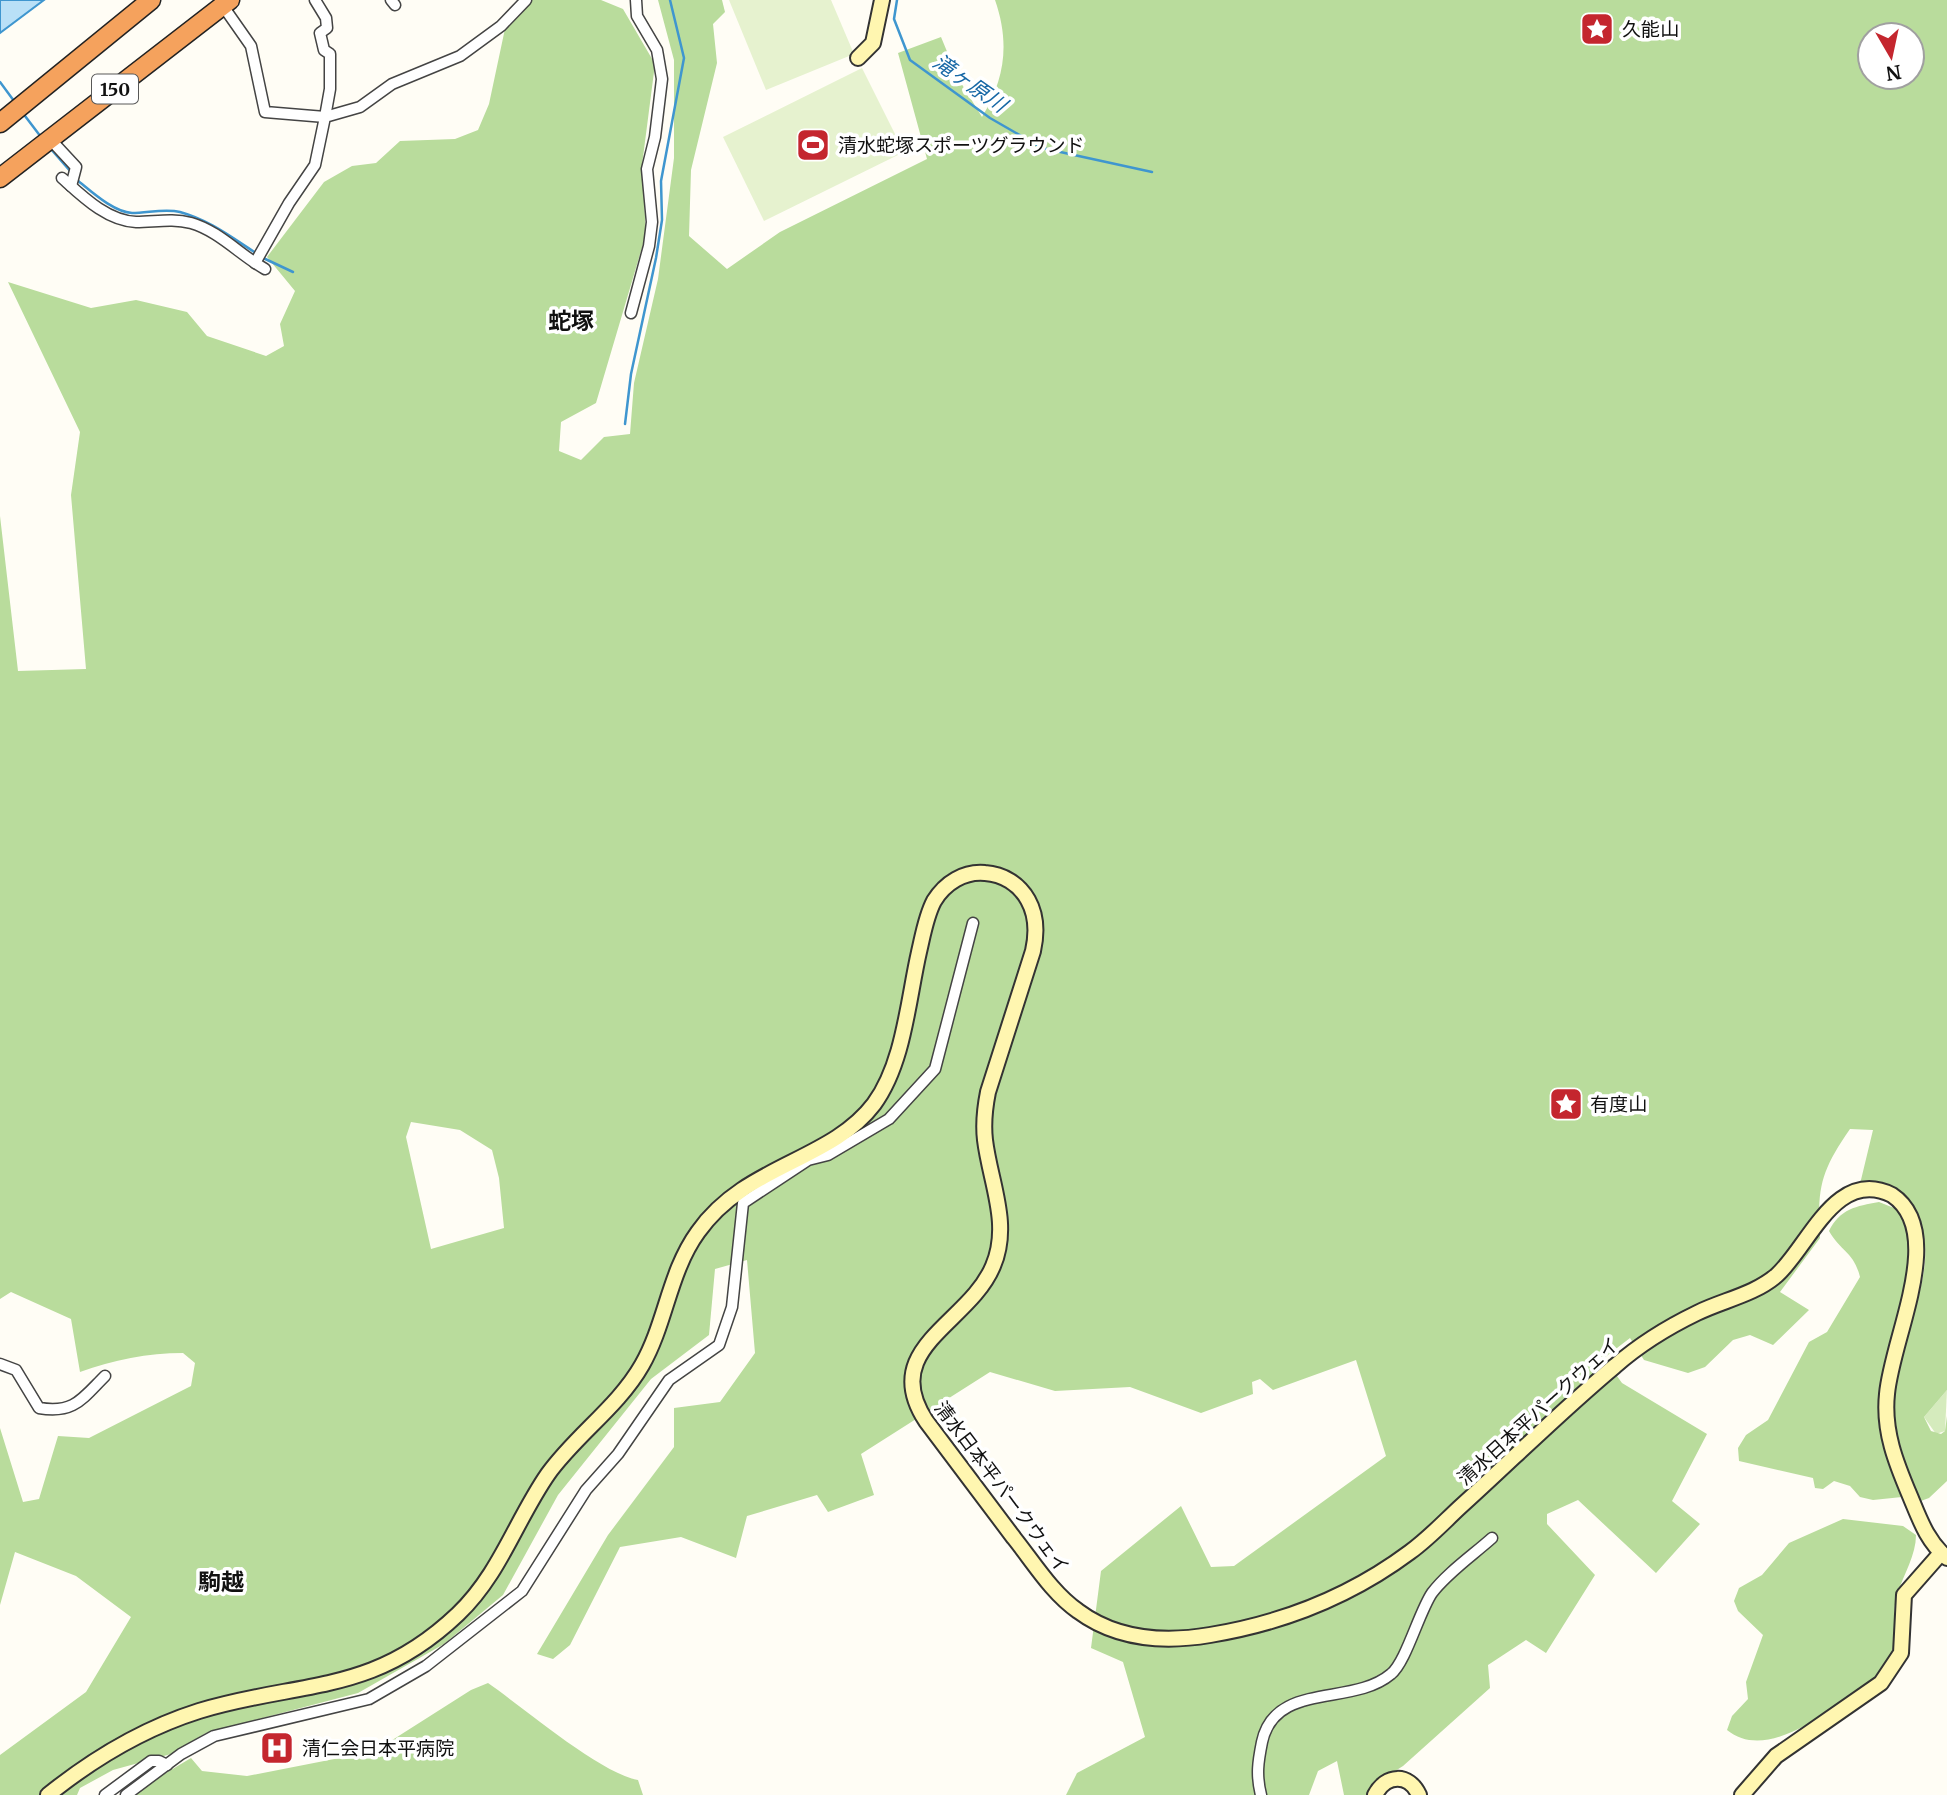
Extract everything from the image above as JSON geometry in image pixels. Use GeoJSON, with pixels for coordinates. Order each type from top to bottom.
{"type":"FeatureCollection","features":[{"type":"Feature","properties":{"kind":"highway","name":"150"},"geometry":{"type":"LineString","coordinates":[[10,107],[133,0]]}},
{"type":"Feature","properties":{"kind":"highway","name":"150"},"geometry":{"type":"LineString","coordinates":[[10,107],[151,0]]}},
{"type":"Feature","properties":{"kind":"highway","name":"150"},"geometry":{"type":"LineString","coordinates":[[0,178],[227,3]]}},
{"type":"Feature","properties":{"kind":"street"},"geometry":{"type":"LineString","coordinates":[[62,178],[92,204],[122,220],[176,220],[194,224],[222,238],[260,266],[289,203],[315,165],[326,117],[330,89],[330,54],[324,50],[320,33],[327,28],[326,18],[315,0]]}},
{"type":"Feature","properties":{"kind":"street"},"geometry":{"type":"LineString","coordinates":[[227,3],[251,46],[265,112],[326,117],[360,107],[392,84],[460,56],[501,26],[526,0]]}},
{"type":"Feature","properties":{"kind":"street"},"geometry":{"type":"LineString","coordinates":[[631,313],[649,246],[652,222],[647,169],[655,137],[662,79],[657,50],[637,16],[636,0]]}},
{"type":"Feature","properties":{"kind":"street"},"geometry":{"type":"LineString","coordinates":[[858,58],[873,43],[882,0]]}},
{"type":"Feature","properties":{"kind":"street"},"geometry":{"type":"LineString","coordinates":[[50,139],[76,167],[71,186]]}},
{"type":"Feature","properties":{"kind":"street","name":"清水日本平パークウェイ"},"geometry":{"type":"LineString","coordinates":[[52,1794],[102,1754],[180,1717],[222,1705],[316,1688],[367,1674],[410,1651],[457,1615],[486,1582],[546,1477],[632,1381],[655,1336],[684,1255],[712,1214],[754,1179],[832,1140],[857,1121],[876,1101],[894,1062],[930,909],[940,892],[954,880],[971,874],[990,873],[1012,882],[1025,895],[1033,913],[1036,932],[1033,951],[988,1091],[985,1115],[984,1139],[999,1212],[999,1242],[995,1264],[984,1285],[931,1339],[917,1359],[912,1376],[917,1405],[1056,1592],[1083,1615],[1112,1630],[1146,1639],[1201,1637],[1247,1629],[1325,1602],[1371,1578],[1412,1550],[1632,1352],[1698,1312],[1768,1282],[1789,1262],[1826,1212],[1842,1198],[1862,1190],[1884,1191],[1902,1200],[1919,1219],[1927,1246],[1924,1273],[1894,1359],[1887,1395],[1886,1423],[1903,1479],[1927,1534],[1944,1555]]}},
{"type":"Feature","properties":{"kind":"street"},"geometry":{"type":"LineString","coordinates":[[126,1795],[197,1745],[232,1730],[282,1721],[369,1699],[426,1666],[523,1591],[586,1490],[618,1454],[669,1380],[719,1345],[732,1307],[743,1203],[808,1160],[828,1155],[889,1119],[935,1069],[973,923]]}},
{"type":"Feature","properties":{"kind":"street"},"geometry":{"type":"LineString","coordinates":[[0,1364],[16,1370],[39,1408],[57,1411],[68,1409],[105,1376]]}},
{"type":"Feature","properties":{"kind":"street"},"geometry":{"type":"LineString","coordinates":[[1261,1795],[1256,1773],[1265,1728],[1277,1712],[1302,1701],[1370,1687],[1393,1673],[1433,1592],[1492,1538]]}},
{"type":"Feature","properties":{"kind":"street"},"geometry":{"type":"LineString","coordinates":[[1742,1795],[1752,1780],[1776,1756],[1881,1683],[1900,1653],[1903,1595],[1944,1555]]}},
{"type":"Feature","properties":{"kind":"street"},"geometry":{"type":"LineString","coordinates":[[105,1795],[151,1761],[167,1765]]}},
{"type":"Feature","properties":{"kind":"street"},"geometry":{"type":"LineString","coordinates":[[1375,1795],[1384,1783],[1402,1778],[1409,1780],[1419,1795]]}},
{"type":"Feature","properties":{"kind":"green space"},"geometry":{"type":"Polygon","coordinates":[[[532,0],[601,0],[623,9],[655,64],[642,165],[646,234],[596,403],[561,422],[559,451],[581,460],[604,437],[630,434],[634,383],[658,279],[674,158],[674,60],[658,0],[722,0],[725,12],[713,24],[717,63],[691,170],[689,236],[727,269],[780,232],[927,159],[898,53],[941,37],[958,78],[982,117],[996,89],[1003,60],[1003,31],[995,0],[1947,0],[1947,1390],[1924,1417],[1931,1431],[1941,1434],[1945,1431],[1947,1416],[1947,1481],[1929,1498],[1918,1502],[1902,1458],[1893,1414],[1894,1382],[1924,1270],[1922,1226],[1912,1206],[1900,1196],[1882,1188],[1860,1184],[1873,1130],[1850,1129],[1823,1180],[1819,1205],[1820,1238],[1780,1292],[1809,1310],[1773,1345],[1750,1335],[1733,1340],[1705,1367],[1688,1373],[1644,1360],[1630,1338],[1604,1358],[1622,1383],[1707,1434],[1672,1501],[1700,1524],[1656,1573],[1578,1500],[1547,1514],[1547,1524],[1595,1575],[1546,1653],[1526,1640],[1488,1665],[1490,1688],[1403,1766],[1384,1778],[1372,1795],[1344,1795],[1337,1761],[1318,1771],[1309,1795],[1066,1795],[1077,1773],[1145,1737],[1123,1662],[1091,1648],[1101,1571],[1181,1506],[1211,1567],[1234,1566],[1386,1456],[1356,1360],[1273,1390],[1260,1379],[1252,1382],[1253,1394],[1201,1413],[1130,1387],[1055,1391],[990,1372],[861,1454],[874,1495],[828,1512],[817,1495],[747,1516],[736,1558],[681,1537],[620,1547],[570,1645],[553,1659],[537,1654],[608,1535],[674,1447],[674,1408],[720,1402],[755,1353],[747,1260],[715,1269],[709,1335],[651,1379],[558,1495],[503,1595],[444,1644],[358,1693],[206,1733],[171,1754],[113,1770],[80,1788],[77,1795],[0,1795],[0,1755],[86,1692],[131,1617],[76,1576],[15,1552],[0,1605],[0,1428],[23,1502],[39,1499],[58,1436],[89,1438],[191,1386],[195,1363],[183,1353],[157,1354],[80,1372],[71,1319],[11,1292],[0,1299],[0,516],[18,671],[86,669],[71,495],[80,432],[8,282],[91,308],[136,300],[187,312],[207,336],[266,356],[284,346],[280,324],[295,291],[267,257],[324,182],[352,166],[376,163],[400,141],[455,139],[478,130],[489,104],[506,24],[532,0]],[[411,1122],[406,1137],[431,1249],[504,1228],[499,1178],[492,1150],[460,1130],[411,1122]]]}},
{"type":"Feature","properties":{"kind":"green space"},"geometry":{"type":"Polygon","coordinates":[[[729,0],[831,0],[854,54],[766,90],[729,0]]]}},
{"type":"Feature","properties":{"kind":"green space","name":"清水蛇塚スポーツグラウンド"},"geometry":{"type":"Polygon","coordinates":[[[862,68],[904,152],[764,221],[723,137],[862,68]]]}},
{"type":"Feature","properties":{"kind":"green space"},"geometry":{"type":"Polygon","coordinates":[[[1879,1202],[1899,1210],[1911,1225],[1912,1289],[1886,1361],[1880,1420],[1902,1497],[1873,1500],[1860,1497],[1850,1486],[1834,1481],[1823,1489],[1815,1488],[1813,1478],[1739,1461],[1738,1448],[1746,1435],[1768,1420],[1809,1342],[1827,1332],[1860,1277],[1851,1257],[1829,1231],[1833,1224],[1850,1210],[1879,1202]]]}},
{"type":"Feature","properties":{"kind":"green space"},"geometry":{"type":"Polygon","coordinates":[[[1947,1390],[1945,1431],[1936,1434],[1924,1417],[1947,1390]]]}},
{"type":"Feature","properties":{"kind":"green space"},"geometry":{"type":"Polygon","coordinates":[[[1843,1519],[1903,1526],[1916,1535],[1912,1557],[1895,1603],[1892,1653],[1879,1674],[1806,1725],[1785,1735],[1764,1740],[1745,1739],[1727,1730],[1732,1716],[1748,1699],[1746,1682],[1763,1635],[1738,1611],[1734,1601],[1739,1588],[1762,1575],[1789,1543],[1843,1519]]]}},
{"type":"Feature","properties":{"kind":"green space"},"geometry":{"type":"Polygon","coordinates":[[[488,1683],[583,1753],[622,1775],[638,1780],[643,1795],[129,1795],[191,1758],[202,1771],[247,1776],[375,1751],[471,1690],[488,1683]]]}},
{"type":"Feature","properties":{"kind":"water"},"geometry":{"type":"Polygon","coordinates":[[[0,0],[44,0],[0,33],[0,0]]]}},
{"type":"Feature","properties":{"kind":"waterway"},"geometry":{"type":"LineString","coordinates":[[625,424],[631,374],[656,258],[662,220],[661,181],[684,58],[670,0]]}},
{"type":"Feature","properties":{"kind":"waterway","name":"滝ヶ原川"},"geometry":{"type":"LineString","coordinates":[[897,0],[894,19],[910,60],[990,118],[1042,148],[1152,172]]}},
{"type":"Feature","properties":{"kind":"waterway"},"geometry":{"type":"LineString","coordinates":[[0,82],[14,101]]}},
{"type":"Feature","properties":{"kind":"waterway"},"geometry":{"type":"LineString","coordinates":[[22,112],[41,137]]}},
{"type":"Feature","properties":{"kind":"waterway"},"geometry":{"type":"LineString","coordinates":[[50,148],[71,172]]}},
{"type":"Feature","properties":{"kind":"waterway"},"geometry":{"type":"LineString","coordinates":[[77,180],[117,209],[132,213],[174,211],[191,215],[256,253]]}},
{"type":"Feature","properties":{"kind":"waterway"},"geometry":{"type":"LineString","coordinates":[[261,257],[293,272]]}},
{"type":"Feature","properties":{"kind":"place","name":"久能山"},"geometry":{"type":"Point","coordinates":[1597,29]}},
{"type":"Feature","properties":{"kind":"place","name":"清水蛇塚スポーツグラウンド"},"geometry":{"type":"Point","coordinates":[813,145]}},
{"type":"Feature","properties":{"kind":"place","name":"有度山"},"geometry":{"type":"Point","coordinates":[1566,1104]}},
{"type":"Feature","properties":{"kind":"place","name":"清仁会日本平病院"},"geometry":{"type":"Point","coordinates":[277,1748]}},
{"type":"Feature","properties":{"kind":"district","name":"蛇塚"},"geometry":{"type":"Point","coordinates":[571,320]}},
{"type":"Feature","properties":{"kind":"district","name":"駒越"},"geometry":{"type":"Point","coordinates":[221,1581]}}]}
